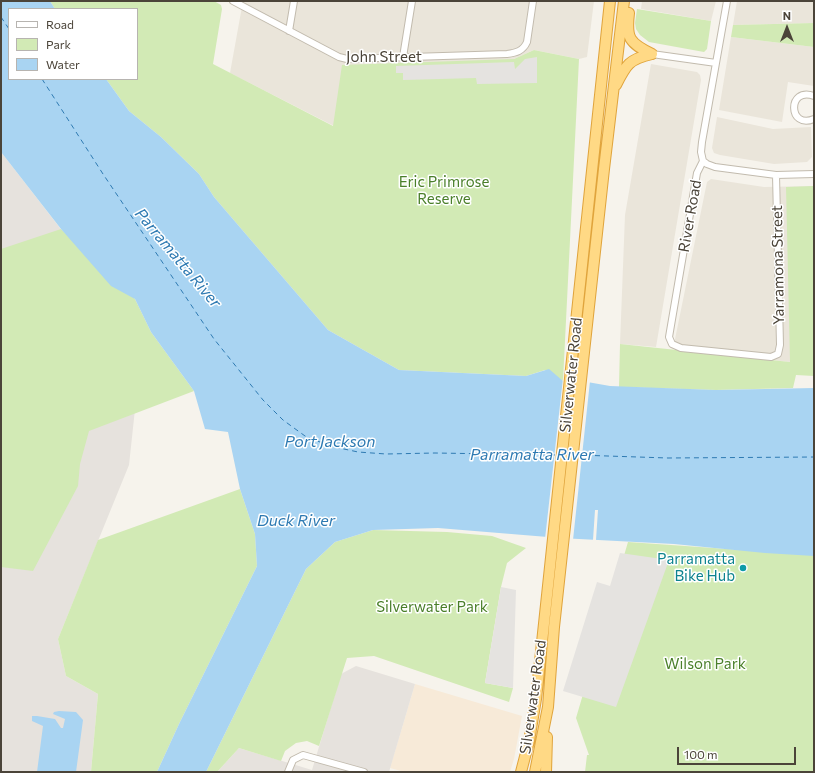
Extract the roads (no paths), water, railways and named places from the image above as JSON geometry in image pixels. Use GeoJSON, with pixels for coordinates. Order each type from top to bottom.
{"type":"FeatureCollection","features":[{"type":"Feature","properties":{"kind":"highway","name":"Silverwater Road"},"geometry":{"type":"LineString","coordinates":[[522,772],[536,699],[610,1]]}},
{"type":"Feature","properties":{"kind":"highway","name":"Silverwater Road"},"geometry":{"type":"LineString","coordinates":[[535,772],[548,707],[554,627],[624,1]]}},
{"type":"Feature","properties":{"kind":"highway"},"geometry":{"type":"LineString","coordinates":[[630,1],[628,24],[629,38],[639,48],[652,54]]}},
{"type":"Feature","properties":{"kind":"highway"},"geometry":{"type":"LineString","coordinates":[[613,92],[628,65],[639,57],[652,54]]}},
{"type":"Feature","properties":{"kind":"highway"},"geometry":{"type":"LineString","coordinates":[[546,772],[548,707]]}},
{"type":"Feature","properties":{"kind":"street","name":"John Street"},"geometry":{"type":"LineString","coordinates":[[233,1],[339,57],[347,59],[515,53],[524,48],[527,42],[533,1]]}},
{"type":"Feature","properties":{"kind":"street"},"geometry":{"type":"LineString","coordinates":[[289,31],[294,1]]}},
{"type":"Feature","properties":{"kind":"street"},"geometry":{"type":"LineString","coordinates":[[403,57],[412,1]]}},
{"type":"Feature","properties":{"kind":"street","name":"River Road"},"geometry":{"type":"LineString","coordinates":[[727,1],[702,142],[701,152],[703,161],[697,173],[669,337],[672,344],[681,348],[771,357],[778,354]]}},
{"type":"Feature","properties":{"kind":"street"},"geometry":{"type":"LineString","coordinates":[[652,54],[716,63]]}},
{"type":"Feature","properties":{"kind":"street"},"geometry":{"type":"LineString","coordinates":[[814,96],[810,94],[800,96],[795,101],[794,109],[797,117],[800,119],[809,121],[814,119]]}},
{"type":"Feature","properties":{"kind":"street"},"geometry":{"type":"LineString","coordinates":[[703,161],[706,164],[716,167],[776,175],[814,174]]}},
{"type":"Feature","properties":{"kind":"street","name":"Yarramona Street"},"geometry":{"type":"LineString","coordinates":[[776,175],[780,345],[778,354]]}},
{"type":"Feature","properties":{"kind":"street"},"geometry":{"type":"LineString","coordinates":[[288,772],[293,760],[303,755],[364,772]]}},
{"type":"Feature","properties":{"kind":"water","name":"Port Jackson"},"geometry":{"type":"Polygon","coordinates":[[[1,1],[50,1],[54,8],[8,8],[8,80],[107,80],[129,111],[161,137],[199,174],[214,197],[328,330],[399,370],[526,376],[549,369],[563,381],[576,380],[610,386],[716,390],[814,388],[814,556],[674,544],[560,538],[438,528],[373,530],[335,542],[306,569],[206,772],[157,772],[257,566],[255,534],[240,489],[228,432],[205,429],[194,391],[151,332],[135,299],[111,286],[61,229],[1,152],[1,1]]]}},
{"type":"Feature","properties":{"kind":"water"},"geometry":{"type":"Polygon","coordinates":[[[54,712],[76,712],[83,720],[76,772],[37,772],[43,726],[32,721],[32,716],[55,719],[61,728],[63,728],[65,719],[53,714],[54,712]]]}},
{"type":"Feature","properties":{"kind":"place","name":"Parramatta Bike Hub"},"geometry":{"type":"Point","coordinates":[743,568]}},
{"type":"Feature","properties":{"kind":"park label","name":"Eric Primrose Reserve"},"geometry":{"type":"Point","coordinates":[444,190]}},
{"type":"Feature","properties":{"kind":"park label","name":"Silverwater Park"},"geometry":{"type":"Point","coordinates":[432,607]}},
{"type":"Feature","properties":{"kind":"park label","name":"Wilson Park"},"geometry":{"type":"Point","coordinates":[705,664]}},
{"type":"Feature","properties":{"kind":"water label","name":"Parramatta River"},"geometry":{"type":"Point","coordinates":[178,258]}},
{"type":"Feature","properties":{"kind":"water label","name":"Parramatta River"},"geometry":{"type":"Point","coordinates":[532,455]}},
{"type":"Feature","properties":{"kind":"water label","name":"Duck River"},"geometry":{"type":"Point","coordinates":[296,521]}}]}
